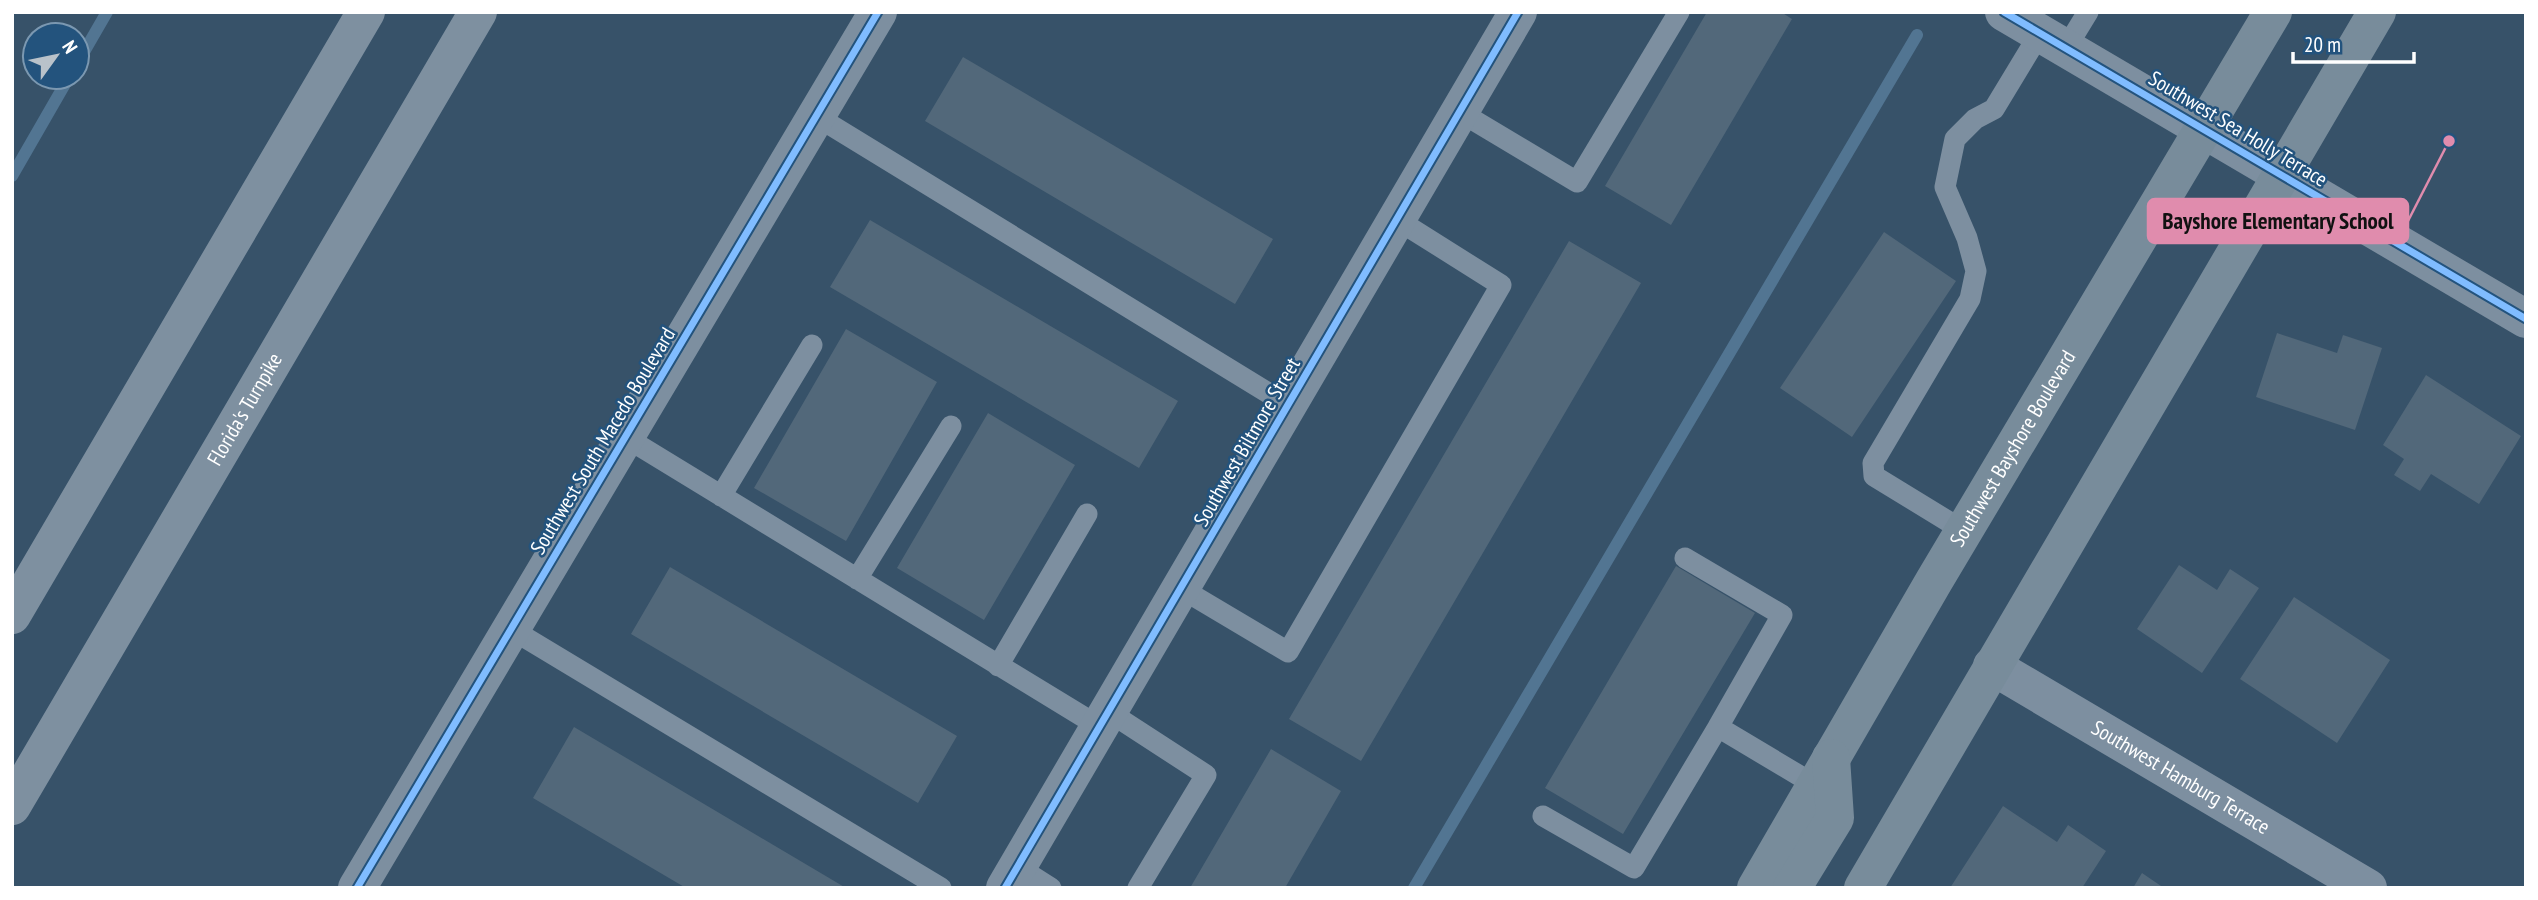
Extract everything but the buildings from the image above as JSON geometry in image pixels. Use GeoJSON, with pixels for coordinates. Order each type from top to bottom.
{"type":"FeatureCollection","features":[{"type":"Feature","properties":{"kind":"highway"},"geometry":{"type":"LineString","coordinates":[[12,615],[366,12]]}},
{"type":"Feature","properties":{"kind":"highway","name":"Florida's Turnpike"},"geometry":{"type":"LineString","coordinates":[[12,806],[478,12]]}},
{"type":"Feature","properties":{"kind":"main road","name":"Southwest Bayshore Boulevard"},"geometry":{"type":"LineString","coordinates":[[1756,888],[1964,531],[2273,12]]}},
{"type":"Feature","properties":{"kind":"main road"},"geometry":{"type":"LineString","coordinates":[[1863,888],[2377,12]]}},
{"type":"Feature","properties":{"kind":"main road"},"geometry":{"type":"LineString","coordinates":[[1792,888],[1835,818],[1823,772]]}},
{"type":"Feature","properties":{"kind":"street","name":"Southwest South Macedo Boulevard"},"geometry":{"type":"LineString","coordinates":[[357,888],[878,12]]}},
{"type":"Feature","properties":{"kind":"street","name":"Southwest Biltmore Street"},"geometry":{"type":"LineString","coordinates":[[1012,877],[1518,12]]}},
{"type":"Feature","properties":{"kind":"street","name":"Southwest Sea Holly Terrace"},"geometry":{"type":"LineString","coordinates":[[2004,12],[2526,319]]}},
{"type":"Feature","properties":{"kind":"street","name":"Southwest Hamburg Terrace"},"geometry":{"type":"LineString","coordinates":[[1992,666],[2368,888]]}},
{"type":"Feature","properties":{"kind":"lane"},"geometry":{"type":"LineString","coordinates":[[1460,112],[1577,183],[1679,12]]}},
{"type":"Feature","properties":{"kind":"lane"},"geometry":{"type":"LineString","coordinates":[[1964,531],[1874,476],[1873,463],[1970,299],[1976,271],[1967,238],[1945,187],[1955,139],[1975,119],[1994,109],[2053,41],[2088,12]]}},
{"type":"Feature","properties":{"kind":"lane"},"geometry":{"type":"LineString","coordinates":[[816,116],[1288,405]]}},
{"type":"Feature","properties":{"kind":"lane"},"geometry":{"type":"LineString","coordinates":[[1182,589],[1288,652],[1474,332],[1501,285],[1396,219]]}},
{"type":"Feature","properties":{"kind":"lane"},"geometry":{"type":"LineString","coordinates":[[721,496],[812,345]]}},
{"type":"Feature","properties":{"kind":"lane"},"geometry":{"type":"LineString","coordinates":[[857,579],[951,426]]}},
{"type":"Feature","properties":{"kind":"lane"},"geometry":{"type":"LineString","coordinates":[[625,437],[998,666],[1206,775],[1138,888]]}},
{"type":"Feature","properties":{"kind":"lane"},"geometry":{"type":"LineString","coordinates":[[998,666],[1087,514]]}},
{"type":"Feature","properties":{"kind":"lane"},"geometry":{"type":"LineString","coordinates":[[1543,816],[1634,868],[1782,615],[1685,558]]}},
{"type":"Feature","properties":{"kind":"lane"},"geometry":{"type":"LineString","coordinates":[[512,629],[941,888]]}},
{"type":"Feature","properties":{"kind":"lane"},"geometry":{"type":"LineString","coordinates":[[1718,727],[1823,772]]}},
{"type":"Feature","properties":{"kind":"lane"},"geometry":{"type":"LineString","coordinates":[[1012,877],[1051,888]]}},
{"type":"Feature","properties":{"kind":"waterway"},"geometry":{"type":"LineString","coordinates":[[91,40],[107,12]]}},
{"type":"Feature","properties":{"kind":"waterway"},"geometry":{"type":"LineString","coordinates":[[1414,888],[1917,35]]}},
{"type":"Feature","properties":{"kind":"waterway"},"geometry":{"type":"LineString","coordinates":[[12,176],[61,91]]}},
{"type":"Feature","properties":{"kind":"cycle path"},"geometry":{"type":"LineString","coordinates":[[357,888],[878,12]]}},
{"type":"Feature","properties":{"kind":"cycle path"},"geometry":{"type":"LineString","coordinates":[[1005,888],[1518,12]]}},
{"type":"Feature","properties":{"kind":"cycle path"},"geometry":{"type":"LineString","coordinates":[[2004,12],[2526,319]]}},
{"type":"Feature","properties":{"kind":"place","name":"Bayshore Elementary School"},"geometry":{"type":"Point","coordinates":[2449,141]}}]}
